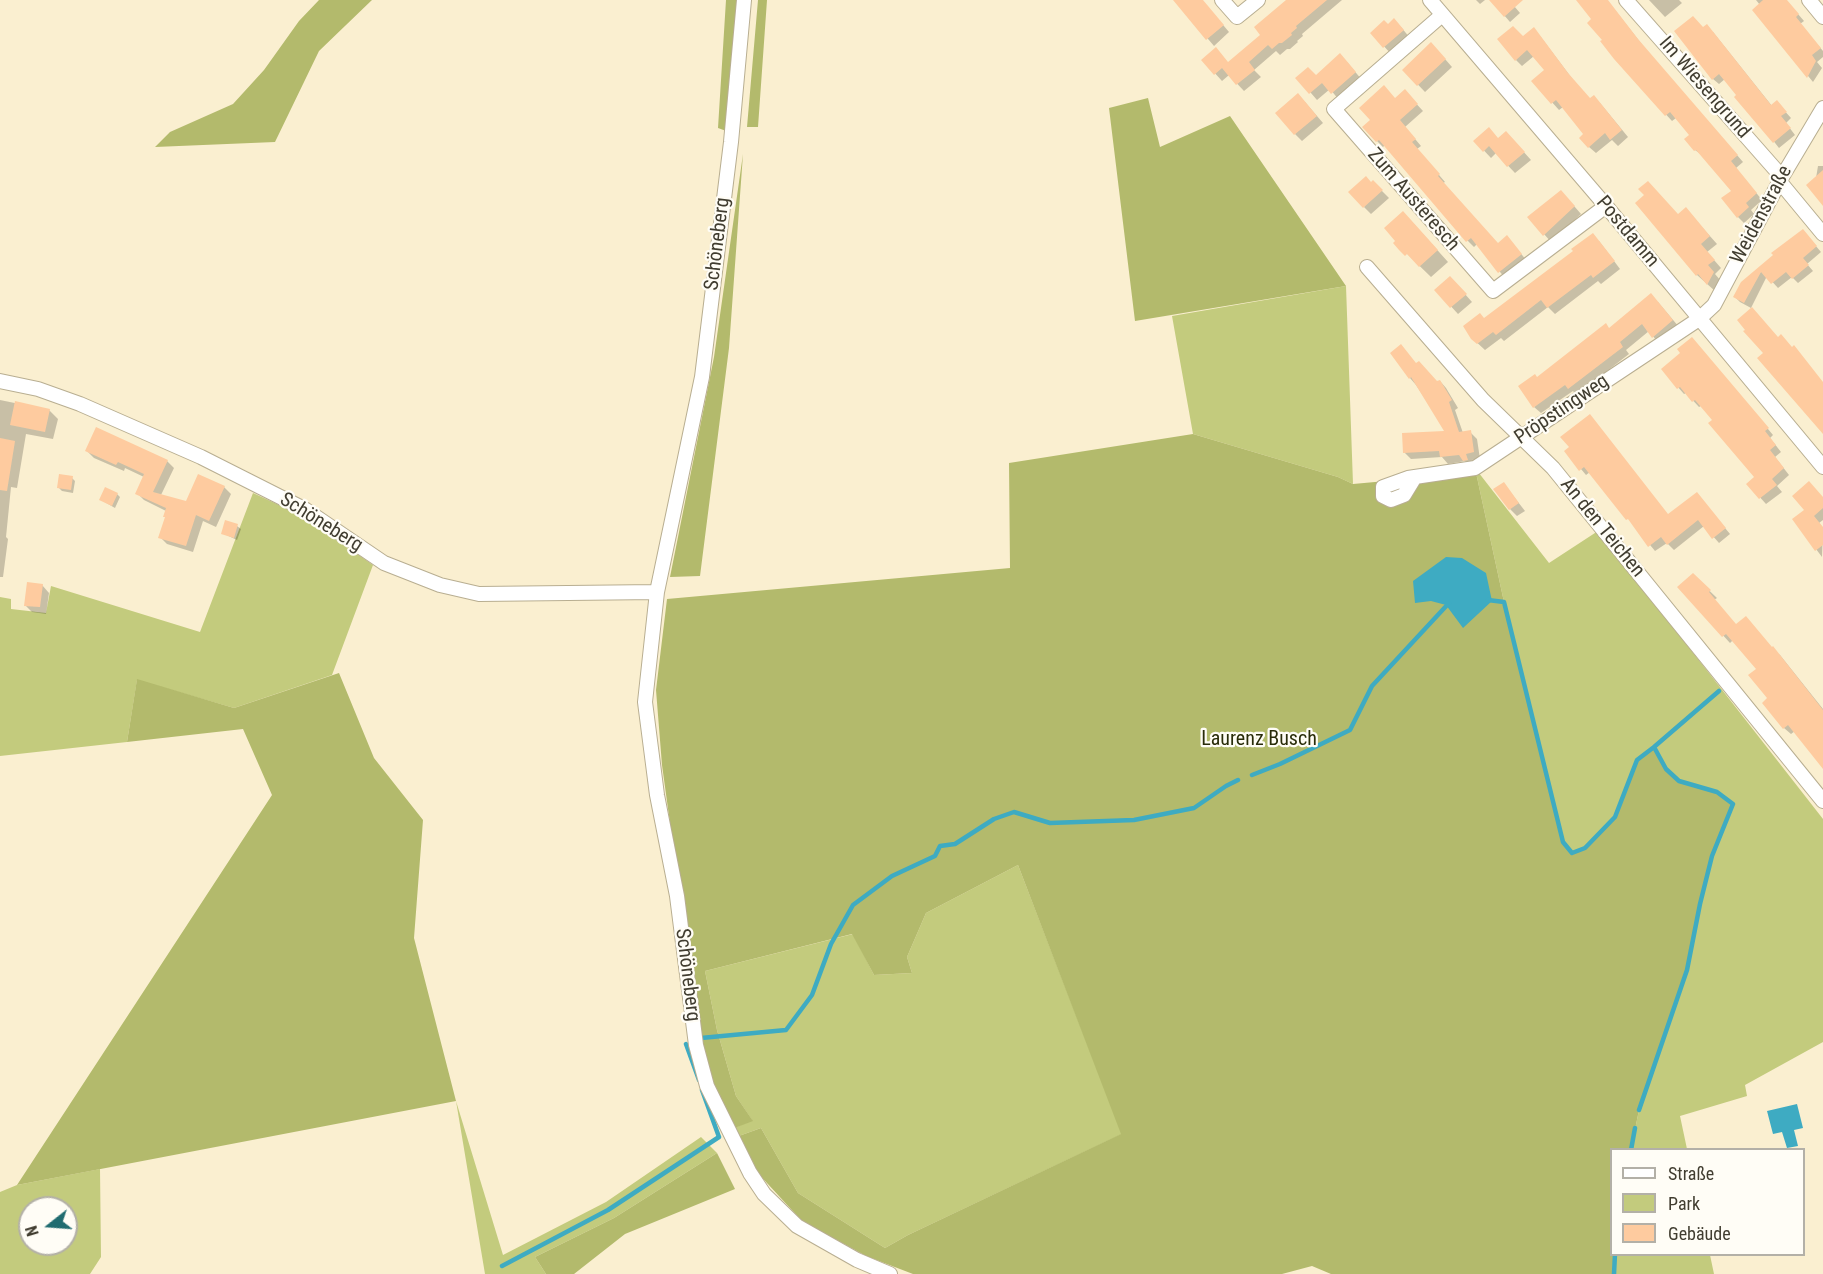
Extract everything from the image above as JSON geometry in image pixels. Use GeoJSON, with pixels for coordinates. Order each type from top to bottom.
{"type":"FeatureCollection","features":[{"type":"Feature","properties":{"kind":"street","name":"Schöneberg"},"geometry":{"type":"LineString","coordinates":[[744,0],[731,142],[702,378],[657,592],[645,702],[657,795],[677,896],[696,1045],[707,1086],[750,1173],[764,1194],[797,1226],[857,1260],[890,1274]]}},
{"type":"Feature","properties":{"kind":"street"},"geometry":{"type":"LineString","coordinates":[[1222,0],[1237,18],[1258,0]]}},
{"type":"Feature","properties":{"kind":"street","name":"Postdamm"},"geometry":{"type":"LineString","coordinates":[[1430,0],[1606,206],[1823,467]]}},
{"type":"Feature","properties":{"kind":"street","name":"Im Wiesengrund"},"geometry":{"type":"LineString","coordinates":[[1626,0],[1780,179],[1823,234]]}},
{"type":"Feature","properties":{"kind":"street"},"geometry":{"type":"LineString","coordinates":[[1809,0],[1823,16]]}},
{"type":"Feature","properties":{"kind":"street","name":"Zum Austeresch"},"geometry":{"type":"LineString","coordinates":[[1442,15],[1334,109],[1492,291],[1606,206]]}},
{"type":"Feature","properties":{"kind":"street","name":"Weidenstraße"},"geometry":{"type":"LineString","coordinates":[[1699,319],[1714,305],[1780,179],[1823,108]]}},
{"type":"Feature","properties":{"kind":"street","name":"An den Teichen"},"geometry":{"type":"LineString","coordinates":[[1367,267],[1483,400],[1553,468],[1823,801]]}},
{"type":"Feature","properties":{"kind":"street","name":"Pröpstingweg"},"geometry":{"type":"LineString","coordinates":[[1415,477],[1475,468],[1699,319]]}},
{"type":"Feature","properties":{"kind":"street","name":"Schöneberg"},"geometry":{"type":"LineString","coordinates":[[0,381],[38,389],[80,404],[201,457],[306,510],[384,563],[440,585],[478,594],[657,592]]}},
{"type":"Feature","properties":{"kind":"green space"},"geometry":{"type":"Polygon","coordinates":[[[319,0],[372,0],[319,51],[275,142],[155,147],[170,132],[233,104],[264,70],[299,21],[319,0]]]}},
{"type":"Feature","properties":{"kind":"green space"},"geometry":{"type":"Polygon","coordinates":[[[726,0],[740,0],[729,132],[718,128],[726,0]]]}},
{"type":"Feature","properties":{"kind":"green space"},"geometry":{"type":"Polygon","coordinates":[[[758,0],[767,0],[758,127],[747,127],[758,0]]]}},
{"type":"Feature","properties":{"kind":"green space"},"geometry":{"type":"Polygon","coordinates":[[[1148,98],[1160,147],[1230,116],[1346,286],[1135,321],[1109,108],[1148,98]]]}},
{"type":"Feature","properties":{"kind":"green space"},"geometry":{"type":"Polygon","coordinates":[[[743,154],[729,348],[700,576],[670,577],[714,357],[743,154]]]}},
{"type":"Feature","properties":{"kind":"green space"},"geometry":{"type":"Polygon","coordinates":[[[1346,286],[1353,484],[1338,477],[1193,434],[1172,316],[1346,286]]]}},
{"type":"Feature","properties":{"kind":"green space","name":"Laurenz Busch"},"geometry":{"type":"Polygon","coordinates":[[[1193,434],[1338,477],[1353,484],[1475,468],[1504,602],[1563,843],[1572,853],[1584,848],[1615,818],[1637,760],[1654,747],[1666,769],[1679,781],[1717,792],[1733,804],[1712,856],[1687,970],[1639,1110],[1631,1148],[1610,1148],[1610,1256],[1615,1256],[1614,1274],[1331,1274],[1312,1266],[1282,1274],[913,1274],[866,1256],[802,1221],[755,1170],[736,1137],[761,1128],[798,1193],[885,1248],[1121,1134],[1018,865],[926,913],[907,957],[912,973],[874,975],[852,934],[705,971],[717,1030],[736,1096],[753,1121],[732,1129],[715,1093],[699,1034],[662,765],[656,690],[667,599],[1010,568],[1009,463],[1193,434]]]}},
{"type":"Feature","properties":{"kind":"green space"},"geometry":{"type":"Polygon","coordinates":[[[1475,468],[1549,563],[1598,531],[1823,819],[1823,1042],[1745,1085],[1747,1096],[1680,1116],[1687,1148],[1631,1148],[1639,1110],[1712,856],[1733,804],[1717,792],[1679,781],[1666,769],[1655,748],[1637,760],[1615,817],[1585,848],[1572,853],[1563,842],[1504,602],[1475,468]]]}},
{"type":"Feature","properties":{"kind":"green space"},"geometry":{"type":"Polygon","coordinates":[[[253,493],[303,516],[373,565],[332,675],[234,708],[137,680],[127,742],[0,756],[0,597],[11,599],[11,609],[46,613],[51,586],[200,632],[253,493]]]}},
{"type":"Feature","properties":{"kind":"green space"},"geometry":{"type":"Polygon","coordinates":[[[339,673],[374,758],[423,820],[414,938],[456,1101],[17,1185],[272,795],[243,729],[127,742],[137,679],[234,708],[339,673]]]}},
{"type":"Feature","properties":{"kind":"green space"},"geometry":{"type":"Polygon","coordinates":[[[1018,865],[1122,1134],[885,1248],[798,1193],[761,1128],[736,1137],[732,1129],[752,1120],[736,1096],[717,1030],[705,971],[853,934],[874,975],[912,973],[907,957],[926,913],[1018,865]]]}},
{"type":"Feature","properties":{"kind":"green space"},"geometry":{"type":"Polygon","coordinates":[[[456,1101],[503,1255],[606,1202],[701,1137],[717,1153],[614,1218],[535,1257],[546,1274],[485,1274],[456,1101]]]}},
{"type":"Feature","properties":{"kind":"green space"},"geometry":{"type":"Polygon","coordinates":[[[717,1153],[735,1189],[625,1234],[574,1274],[546,1274],[535,1257],[614,1218],[717,1153]]]}},
{"type":"Feature","properties":{"kind":"green space"},"geometry":{"type":"Polygon","coordinates":[[[100,1169],[101,1257],[90,1274],[0,1274],[0,1192],[17,1185],[100,1169]]]}},
{"type":"Feature","properties":{"kind":"green space"},"geometry":{"type":"Polygon","coordinates":[[[1615,1256],[1710,1256],[1714,1274],[1614,1274],[1615,1256]]]}},
{"type":"Feature","properties":{"kind":"water"},"geometry":{"type":"Polygon","coordinates":[[[1446,557],[1462,558],[1486,573],[1492,601],[1463,628],[1446,605],[1431,601],[1415,603],[1413,581],[1446,557]]]}},
{"type":"Feature","properties":{"kind":"water"},"geometry":{"type":"Polygon","coordinates":[[[1797,1104],[1803,1128],[1794,1130],[1798,1146],[1787,1148],[1782,1132],[1773,1134],[1767,1111],[1797,1104]]]}},
{"type":"Feature","properties":{"kind":"building"},"geometry":{"type":"Polygon","coordinates":[[[1173,0],[1203,0],[1224,25],[1206,40],[1173,0]]]}},
{"type":"Feature","properties":{"kind":"building"},"geometry":{"type":"Polygon","coordinates":[[[1286,0],[1327,0],[1296,26],[1292,35],[1282,43],[1272,49],[1268,45],[1249,62],[1255,70],[1236,85],[1222,68],[1214,75],[1201,60],[1216,47],[1228,62],[1260,35],[1254,27],[1286,0]]]}},
{"type":"Feature","properties":{"kind":"building"},"geometry":{"type":"Polygon","coordinates":[[[1489,0],[1523,0],[1504,17],[1489,0]]]}},
{"type":"Feature","properties":{"kind":"building"},"geometry":{"type":"Polygon","coordinates":[[[1576,0],[1608,0],[1638,39],[1738,155],[1731,161],[1757,193],[1746,203],[1749,207],[1737,218],[1721,198],[1731,191],[1684,139],[1689,135],[1670,112],[1665,116],[1614,59],[1600,41],[1602,40],[1587,23],[1591,19],[1576,0]]]}},
{"type":"Feature","properties":{"kind":"building"},"geometry":{"type":"Polygon","coordinates":[[[1763,0],[1787,0],[1799,14],[1796,17],[1821,48],[1812,55],[1816,61],[1807,78],[1752,10],[1763,0]]]}},
{"type":"Feature","properties":{"kind":"building"},"geometry":{"type":"Polygon","coordinates":[[[1693,16],[1703,27],[1707,24],[1771,105],[1777,100],[1787,112],[1781,116],[1791,128],[1773,143],[1734,97],[1736,95],[1719,74],[1712,80],[1674,31],[1693,16]]]}},
{"type":"Feature","properties":{"kind":"building"},"geometry":{"type":"Polygon","coordinates":[[[1394,18],[1404,30],[1383,48],[1370,33],[1384,20],[1388,24],[1394,18]]]}},
{"type":"Feature","properties":{"kind":"building"},"geometry":{"type":"Polygon","coordinates":[[[1513,26],[1523,36],[1534,27],[1568,73],[1590,98],[1594,95],[1622,130],[1610,140],[1605,133],[1588,148],[1579,138],[1583,134],[1556,100],[1551,104],[1531,81],[1544,70],[1527,50],[1515,61],[1497,39],[1513,26]]]}},
{"type":"Feature","properties":{"kind":"building"},"geometry":{"type":"Polygon","coordinates":[[[1431,42],[1446,59],[1417,86],[1402,70],[1431,42]]]}},
{"type":"Feature","properties":{"kind":"building"},"geometry":{"type":"Polygon","coordinates":[[[1340,53],[1356,72],[1331,94],[1322,83],[1309,94],[1295,78],[1308,67],[1316,75],[1340,53]]]}},
{"type":"Feature","properties":{"kind":"building"},"geometry":{"type":"Polygon","coordinates":[[[1384,85],[1395,98],[1405,89],[1418,104],[1400,120],[1416,139],[1412,142],[1440,174],[1438,176],[1498,243],[1507,235],[1522,254],[1498,273],[1471,238],[1466,242],[1379,140],[1376,142],[1362,127],[1370,120],[1359,108],[1384,85]]]}},
{"type":"Feature","properties":{"kind":"building"},"geometry":{"type":"Polygon","coordinates":[[[1298,93],[1317,116],[1294,135],[1275,113],[1298,93]]]}},
{"type":"Feature","properties":{"kind":"building"},"geometry":{"type":"Polygon","coordinates":[[[1489,127],[1498,138],[1506,131],[1525,152],[1507,167],[1489,146],[1483,152],[1473,141],[1489,127]]]}},
{"type":"Feature","properties":{"kind":"building"},"geometry":{"type":"Polygon","coordinates":[[[1823,170],[1823,206],[1806,185],[1823,170]]]}},
{"type":"Feature","properties":{"kind":"building"},"geometry":{"type":"Polygon","coordinates":[[[1366,176],[1383,190],[1363,208],[1348,192],[1366,176]]]}},
{"type":"Feature","properties":{"kind":"building"},"geometry":{"type":"Polygon","coordinates":[[[1648,181],[1678,214],[1686,207],[1710,236],[1701,244],[1715,260],[1708,265],[1714,272],[1707,285],[1698,274],[1696,276],[1635,203],[1644,195],[1638,189],[1648,181]]]}},
{"type":"Feature","properties":{"kind":"building"},"geometry":{"type":"Polygon","coordinates":[[[1561,190],[1575,206],[1543,236],[1527,217],[1561,190]]]}},
{"type":"Feature","properties":{"kind":"building"},"geometry":{"type":"Polygon","coordinates":[[[1403,211],[1438,250],[1419,267],[1407,254],[1405,256],[1399,250],[1384,228],[1403,211]]]}},
{"type":"Feature","properties":{"kind":"building"},"geometry":{"type":"Polygon","coordinates":[[[1803,229],[1817,246],[1803,258],[1809,265],[1792,279],[1786,272],[1771,284],[1761,272],[1744,303],[1733,297],[1741,282],[1773,255],[1771,253],[1803,229]]]}},
{"type":"Feature","properties":{"kind":"building"},"geometry":{"type":"Polygon","coordinates":[[[1593,233],[1615,261],[1593,278],[1591,275],[1547,308],[1541,300],[1496,335],[1493,332],[1477,344],[1471,339],[1463,326],[1480,313],[1484,318],[1573,251],[1571,249],[1593,233]]]}},
{"type":"Feature","properties":{"kind":"building"},"geometry":{"type":"Polygon","coordinates":[[[1450,276],[1467,294],[1450,308],[1434,290],[1450,276]]]}},
{"type":"Feature","properties":{"kind":"building"},"geometry":{"type":"Polygon","coordinates":[[[1651,293],[1673,320],[1652,338],[1642,324],[1620,342],[1623,347],[1568,389],[1565,385],[1533,408],[1518,386],[1535,374],[1537,377],[1606,323],[1609,328],[1651,293]]]}},
{"type":"Feature","properties":{"kind":"building"},"geometry":{"type":"Polygon","coordinates":[[[1752,307],[1778,337],[1781,334],[1792,347],[1794,345],[1823,382],[1823,434],[1757,358],[1763,353],[1743,331],[1745,330],[1737,320],[1752,307]]]}},
{"type":"Feature","properties":{"kind":"building"},"geometry":{"type":"Polygon","coordinates":[[[1692,337],[1769,428],[1765,431],[1776,445],[1770,450],[1784,468],[1772,479],[1777,485],[1759,499],[1746,484],[1754,477],[1708,423],[1712,420],[1695,400],[1692,402],[1680,387],[1677,389],[1661,369],[1680,353],[1677,349],[1692,337]]]}},
{"type":"Feature","properties":{"kind":"building"},"geometry":{"type":"Polygon","coordinates":[[[1401,344],[1416,363],[1419,361],[1437,381],[1440,380],[1452,400],[1449,402],[1459,432],[1471,430],[1474,452],[1466,454],[1468,460],[1463,461],[1459,455],[1440,457],[1439,451],[1403,453],[1402,433],[1444,431],[1411,377],[1409,379],[1390,353],[1401,344]]]}},
{"type":"Feature","properties":{"kind":"building"},"geometry":{"type":"Polygon","coordinates":[[[15,401],[50,409],[45,432],[10,425],[15,401]]]}},
{"type":"Feature","properties":{"kind":"building"},"geometry":{"type":"Polygon","coordinates":[[[1590,414],[1668,514],[1697,492],[1726,528],[1712,539],[1698,520],[1667,545],[1661,537],[1648,547],[1628,519],[1626,520],[1584,467],[1579,471],[1564,451],[1569,447],[1560,437],[1590,414]]]}},
{"type":"Feature","properties":{"kind":"building"},"geometry":{"type":"Polygon","coordinates":[[[96,427],[168,460],[153,492],[186,501],[198,474],[225,486],[209,521],[196,515],[186,546],[158,538],[166,508],[135,494],[144,474],[85,451],[96,427]]]}},
{"type":"Feature","properties":{"kind":"building"},"geometry":{"type":"Polygon","coordinates":[[[0,438],[15,441],[7,491],[0,490],[0,438]]]}},
{"type":"Feature","properties":{"kind":"building"},"geometry":{"type":"Polygon","coordinates":[[[59,474],[73,476],[71,490],[57,488],[59,474]]]}},
{"type":"Feature","properties":{"kind":"building"},"geometry":{"type":"Polygon","coordinates":[[[1809,481],[1823,497],[1823,508],[1814,516],[1823,527],[1823,545],[1815,551],[1792,519],[1804,510],[1792,496],[1809,481]]]}},
{"type":"Feature","properties":{"kind":"building"},"geometry":{"type":"Polygon","coordinates":[[[1504,482],[1519,503],[1509,510],[1493,489],[1504,482]]]}},
{"type":"Feature","properties":{"kind":"building"},"geometry":{"type":"Polygon","coordinates":[[[105,487],[118,493],[112,506],[99,500],[105,487]]]}},
{"type":"Feature","properties":{"kind":"building"},"geometry":{"type":"Polygon","coordinates":[[[225,520],[238,524],[234,538],[221,534],[225,520]]]}},
{"type":"Feature","properties":{"kind":"building"},"geometry":{"type":"Polygon","coordinates":[[[1693,573],[1711,590],[1709,592],[1736,624],[1746,616],[1773,646],[1823,710],[1823,769],[1788,725],[1783,729],[1762,703],[1767,698],[1748,675],[1756,669],[1726,634],[1722,637],[1677,587],[1693,573]]]}},
{"type":"Feature","properties":{"kind":"building"},"geometry":{"type":"Polygon","coordinates":[[[27,582],[43,584],[40,607],[24,606],[27,582]]]}},
{"type":"Feature","properties":{"kind":"waterway"},"geometry":{"type":"LineString","coordinates":[[1488,600],[1504,602],[1563,842],[1572,853],[1585,848],[1615,817],[1637,760],[1719,691]]}},
{"type":"Feature","properties":{"kind":"waterway"},"geometry":{"type":"LineString","coordinates":[[1252,775],[1350,730],[1372,686],[1449,603]]}},
{"type":"Feature","properties":{"kind":"waterway"},"geometry":{"type":"LineString","coordinates":[[1639,1110],[1687,970],[1712,856],[1733,804],[1717,792],[1679,781],[1666,769],[1654,747]]}},
{"type":"Feature","properties":{"kind":"waterway"},"geometry":{"type":"LineString","coordinates":[[701,1038],[786,1030],[812,995],[831,944],[853,905],[892,876],[935,856],[940,846],[955,844],[994,819],[1014,812],[1050,823],[1134,820],[1194,808],[1238,780]]}},
{"type":"Feature","properties":{"kind":"waterway"},"geometry":{"type":"LineString","coordinates":[[686,1044],[699,1080]]}},
{"type":"Feature","properties":{"kind":"waterway"},"geometry":{"type":"LineString","coordinates":[[502,1266],[608,1210],[719,1137],[702,1090]]}},
{"type":"Feature","properties":{"kind":"waterway"},"geometry":{"type":"LineString","coordinates":[[1631,1148],[1635,1128]]}},
{"type":"Feature","properties":{"kind":"waterway"},"geometry":{"type":"LineString","coordinates":[[1614,1274],[1615,1256]]}}]}
